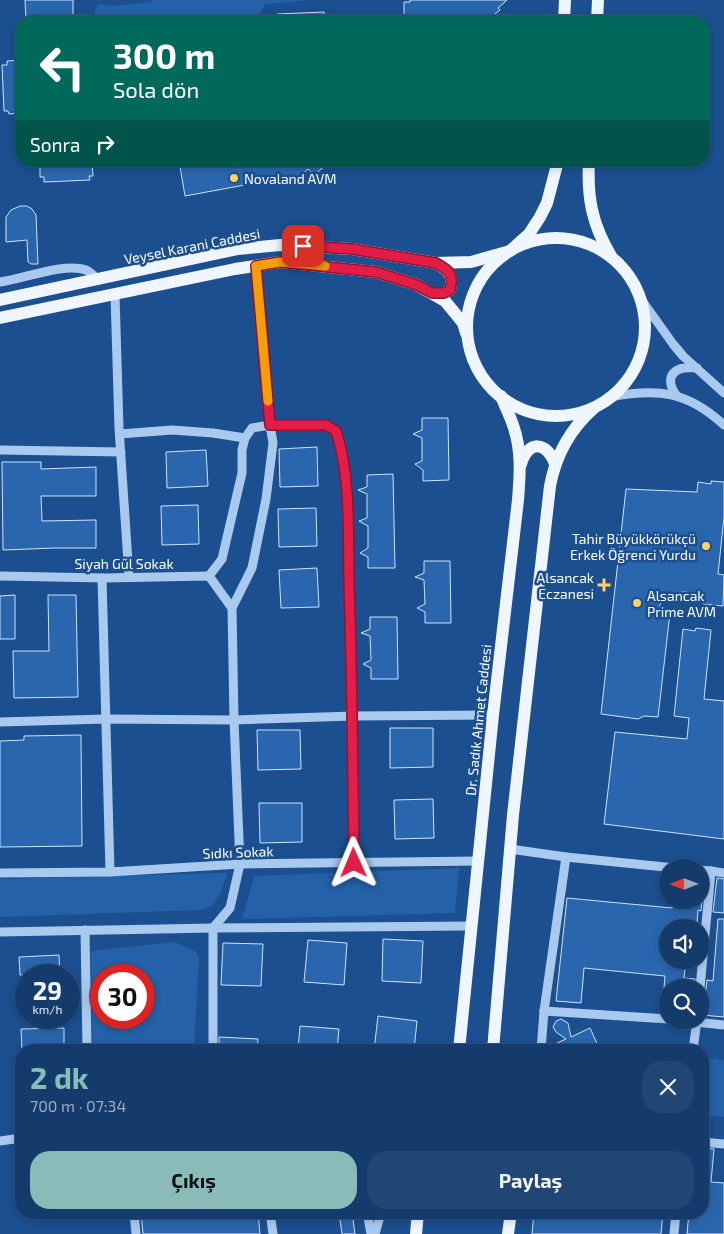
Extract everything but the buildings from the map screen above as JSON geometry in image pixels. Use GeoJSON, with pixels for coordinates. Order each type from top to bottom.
{"type":"FeatureCollection","features":[{"type":"Feature","properties":{"kind":"main road"},"geometry":{"type":"LineString","coordinates":[[564,15],[565,0]]}},
{"type":"Feature","properties":{"kind":"main road"},"geometry":{"type":"LineString","coordinates":[[597,15],[598,0]]}},
{"type":"Feature","properties":{"kind":"main road"},"geometry":{"type":"LineString","coordinates":[[468,340],[468,314],[476,289],[490,268],[529,234],[543,212],[550,194],[557,167]]}},
{"type":"Feature","properties":{"kind":"main road"},"geometry":{"type":"LineString","coordinates":[[494,1044],[510,849],[550,486],[555,464],[570,434],[580,420],[610,397],[630,376],[641,350],[644,322],[638,295],[628,276],[614,260],[601,238],[592,212],[588,188],[589,167]]}},
{"type":"Feature","properties":{"kind":"main road"},"geometry":{"type":"LineString","coordinates":[[510,251],[534,241],[568,239],[592,246],[614,260]]}},
{"type":"Feature","properties":{"kind":"main road","name":"Veysel Karani Caddesi"},"geometry":{"type":"LineString","coordinates":[[0,300],[238,249],[280,245],[352,249],[436,263],[471,262],[510,251]]}},
{"type":"Feature","properties":{"kind":"main road"},"geometry":{"type":"LineString","coordinates":[[0,318],[280,262],[376,272],[417,285],[445,301],[463,323],[477,367],[487,383],[501,396],[523,410],[549,416],[575,414],[594,408]]}},
{"type":"Feature","properties":{"kind":"main road"},"geometry":{"type":"LineString","coordinates":[[432,293],[444,293],[450,290],[452,280],[448,270],[436,263]]}},
{"type":"Feature","properties":{"kind":"main road","name":"Dr. Sadık Ahmet Caddesi"},"geometry":{"type":"LineString","coordinates":[[460,1044],[492,715],[521,464],[514,426],[501,396]]}},
{"type":"Feature","properties":{"kind":"main road"},"geometry":{"type":"LineString","coordinates":[[521,464],[527,451],[532,447],[539,446],[549,452],[555,464]]}},
{"type":"Feature","properties":{"kind":"main road"},"geometry":{"type":"LineString","coordinates":[[416,1234],[417,1219]]}},
{"type":"Feature","properties":{"kind":"main road"},"geometry":{"type":"LineString","coordinates":[[508,1234],[509,1219]]}},
{"type":"Feature","properties":{"kind":"street"},"geometry":{"type":"LineString","coordinates":[[213,1044],[214,928],[230,908],[240,864],[232,608],[252,568],[264,509],[273,443],[256,266]]}},
{"type":"Feature","properties":{"kind":"street"},"geometry":{"type":"LineString","coordinates":[[0,282],[18,280],[62,268],[84,269],[98,280]]}},
{"type":"Feature","properties":{"kind":"street"},"geometry":{"type":"LineString","coordinates":[[115,294],[120,434],[129,577]]}},
{"type":"Feature","properties":{"kind":"street"},"geometry":{"type":"LineString","coordinates":[[638,295],[673,344],[724,393]]}},
{"type":"Feature","properties":{"kind":"street"},"geometry":{"type":"LineString","coordinates":[[678,396],[670,386],[672,374],[678,369],[697,368]]}},
{"type":"Feature","properties":{"kind":"street"},"geometry":{"type":"LineString","coordinates":[[610,397],[646,392],[678,396],[704,409],[724,425]]}},
{"type":"Feature","properties":{"kind":"street"},"geometry":{"type":"LineString","coordinates":[[232,608],[209,576],[222,559],[242,473],[242,450],[245,438],[252,428],[270,425],[326,425],[336,431],[342,448],[347,508],[353,716],[354,863]]}},
{"type":"Feature","properties":{"kind":"street"},"geometry":{"type":"LineString","coordinates":[[120,434],[172,430],[245,438]]}},
{"type":"Feature","properties":{"kind":"street"},"geometry":{"type":"LineString","coordinates":[[0,450],[121,452]]}},
{"type":"Feature","properties":{"kind":"street","name":"Siyah Gül Sokak"},"geometry":{"type":"LineString","coordinates":[[0,576],[102,578],[209,576]]}},
{"type":"Feature","properties":{"kind":"street"},"geometry":{"type":"LineString","coordinates":[[102,578],[110,872]]}},
{"type":"Feature","properties":{"kind":"street"},"geometry":{"type":"LineString","coordinates":[[0,722],[492,715]]}},
{"type":"Feature","properties":{"kind":"street"},"geometry":{"type":"LineString","coordinates":[[510,849],[566,858],[659,867]]}},
{"type":"Feature","properties":{"kind":"street"},"geometry":{"type":"LineString","coordinates":[[541,1044],[544,1011],[566,858]]}},
{"type":"Feature","properties":{"kind":"street","name":"Sıdkı Sokak"},"geometry":{"type":"LineString","coordinates":[[0,873],[110,872],[240,864],[478,861]]}},
{"type":"Feature","properties":{"kind":"street"},"geometry":{"type":"LineString","coordinates":[[701,979],[711,871],[724,873]]}},
{"type":"Feature","properties":{"kind":"street"},"geometry":{"type":"LineString","coordinates":[[0,932],[471,926]]}},
{"type":"Feature","properties":{"kind":"street"},"geometry":{"type":"LineString","coordinates":[[85,930],[87,1044]]}},
{"type":"Feature","properties":{"kind":"street"},"geometry":{"type":"LineString","coordinates":[[544,1011],[659,1018]]}},
{"type":"Feature","properties":{"kind":"street"},"geometry":{"type":"LineString","coordinates":[[709,1023],[724,1025]]}},
{"type":"Feature","properties":{"kind":"street"},"geometry":{"type":"LineString","coordinates":[[694,1044],[695,1029]]}},
{"type":"Feature","properties":{"kind":"street"},"geometry":{"type":"LineString","coordinates":[[0,1141],[15,1139]]}},
{"type":"Feature","properties":{"kind":"street"},"geometry":{"type":"LineString","coordinates":[[709,1143],[724,1144]]}},
{"type":"Feature","properties":{"kind":"street"},"geometry":{"type":"LineString","coordinates":[[135,1219],[136,1234]]}},
{"type":"Feature","properties":{"kind":"street"},"geometry":{"type":"LineString","coordinates":[[271,1219],[273,1234]]}},
{"type":"Feature","properties":{"kind":"street"},"geometry":{"type":"LineString","coordinates":[[368,1219],[371,1234]]}},
{"type":"Feature","properties":{"kind":"street"},"geometry":{"type":"LineString","coordinates":[[375,1234],[379,1219]]}},
{"type":"Feature","properties":{"kind":"street"},"geometry":{"type":"LineString","coordinates":[[674,1234],[675,1219]]}},
{"type":"Feature","properties":{"kind":"shaded area"},"geometry":{"type":"Polygon","coordinates":[[[152,0],[311,0],[265,4],[260,15],[93,15],[98,4],[114,6],[151,2],[152,0]]]}},
{"type":"Feature","properties":{"kind":"shaded area"},"geometry":{"type":"Polygon","coordinates":[[[459,868],[455,913],[242,919],[254,876],[459,868]]]}},
{"type":"Feature","properties":{"kind":"shaded area"},"geometry":{"type":"Polygon","coordinates":[[[227,873],[220,894],[212,906],[200,910],[0,917],[0,879],[227,873]]]}},
{"type":"Feature","properties":{"kind":"shaded area"},"geometry":{"type":"Polygon","coordinates":[[[175,942],[195,951],[199,957],[194,1044],[92,1044],[92,1029],[155,1029],[155,964],[91,964],[91,951],[175,942]]]}},
{"type":"Feature","properties":{"kind":"shaded area"},"geometry":{"type":"Polygon","coordinates":[[[709,1058],[724,1060],[724,1117],[709,1116],[709,1058]]]}},
{"type":"Feature","properties":{"kind":"slow traffic"},"geometry":{"type":"LineString","coordinates":[[268,401],[256,266],[280,262],[325,266]]}},
{"type":"Feature","properties":{"kind":"place","name":"Novaland AVM"},"geometry":{"type":"Point","coordinates":[234,178]}},
{"type":"Feature","properties":{"kind":"place","name":"Tahir Büyükkörükçü Erkek Öğrenci Yurdu"},"geometry":{"type":"Point","coordinates":[706,546]}},
{"type":"Feature","properties":{"kind":"place","name":"Alsancak Eczanesi"},"geometry":{"type":"Point","coordinates":[604,585]}},
{"type":"Feature","properties":{"kind":"place","name":"Alsancak Prime AVM"},"geometry":{"type":"Point","coordinates":[637,603]}},
{"type":"Feature","properties":{"kind":"route"},"geometry":{"type":"LineString","coordinates":[[303,246],[352,249],[436,263],[448,270],[452,280],[450,290],[444,293],[432,293],[417,285],[376,272],[280,262],[256,266],[270,425],[326,425],[336,431],[342,448],[348,527],[353,716],[354,863]]}}]}
